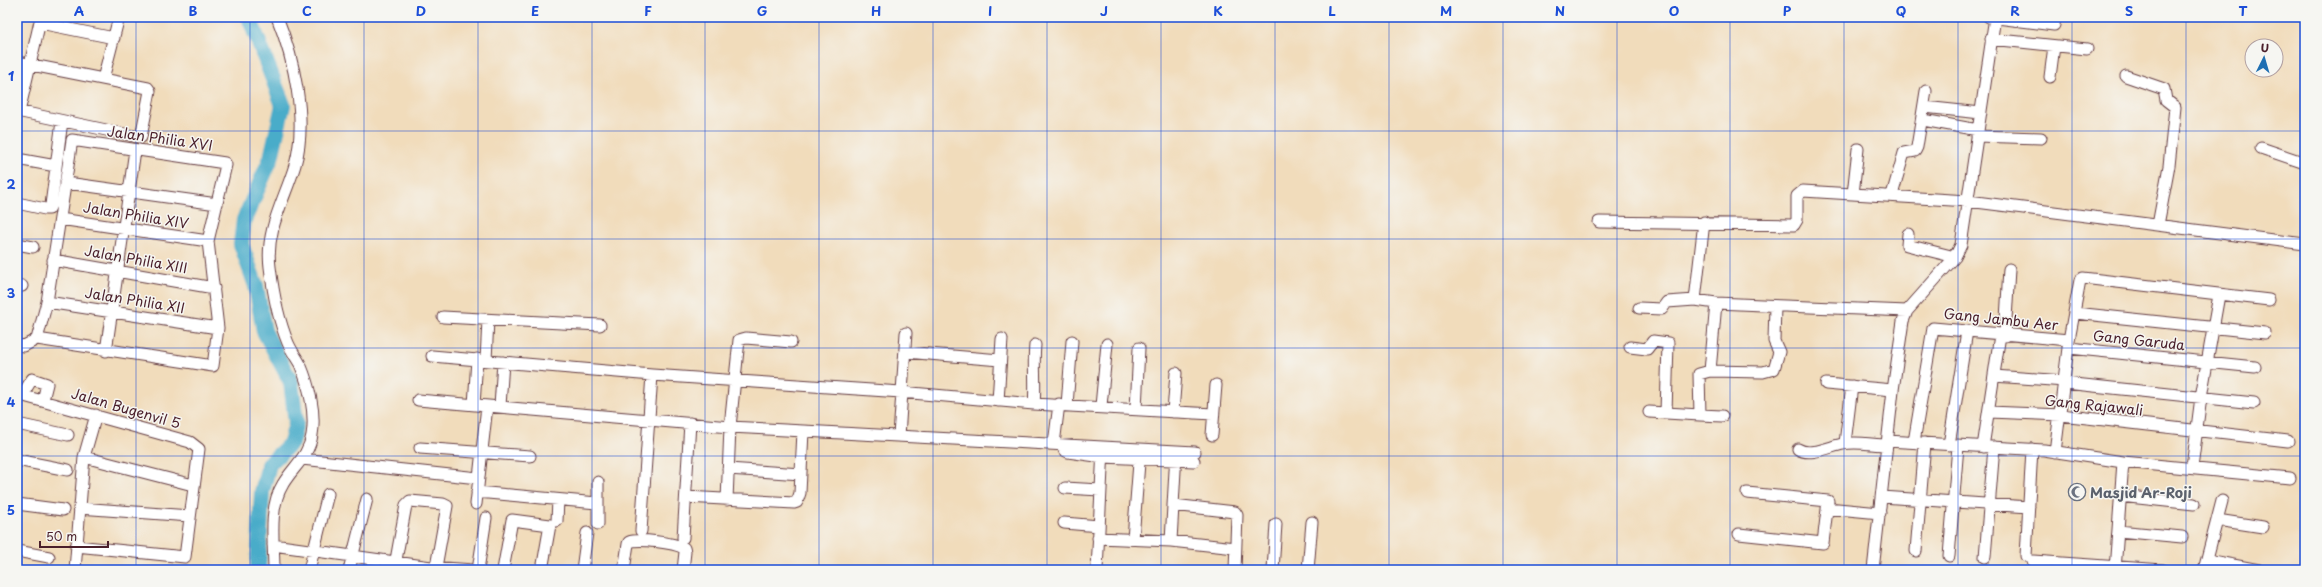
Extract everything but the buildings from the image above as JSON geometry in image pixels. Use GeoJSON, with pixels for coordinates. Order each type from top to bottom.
{"type":"FeatureCollection","features":[{"type":"Feature","properties":{"kind":"street"},"geometry":{"type":"LineString","coordinates":[[103,79],[119,17]]}},
{"type":"Feature","properties":{"kind":"street"},"geometry":{"type":"LineString","coordinates":[[274,570],[273,545],[277,498],[283,484],[309,448],[312,435],[313,416],[308,389],[284,329],[274,296],[269,265],[271,235],[279,204],[295,165],[299,141],[300,121],[294,78],[285,39],[276,17]]}},
{"type":"Feature","properties":{"kind":"street"},"geometry":{"type":"LineString","coordinates":[[1873,570],[1893,390],[1903,321],[1907,311],[1954,257],[1961,245],[1991,40],[1993,17],[2020,19],[2054,25],[2055,17]]}},
{"type":"Feature","properties":{"kind":"street"},"geometry":{"type":"LineString","coordinates":[[17,62],[30,64],[149,89],[141,137],[62,122],[18,111],[30,64],[41,20],[114,38]]}},
{"type":"Feature","properties":{"kind":"street"},"geometry":{"type":"LineString","coordinates":[[1991,40],[2087,49]]}},
{"type":"Feature","properties":{"kind":"street"},"geometry":{"type":"LineString","coordinates":[[2050,77],[2054,46]]}},
{"type":"Feature","properties":{"kind":"street"},"geometry":{"type":"LineString","coordinates":[[2126,76],[2164,89],[2166,100],[2175,106],[2169,166],[2158,225]]}},
{"type":"Feature","properties":{"kind":"street"},"geometry":{"type":"LineString","coordinates":[[1892,195],[1904,153],[1915,152],[1918,148],[1926,91]]}},
{"type":"Feature","properties":{"kind":"street"},"geometry":{"type":"LineString","coordinates":[[1924,107],[1980,113]]}},
{"type":"Feature","properties":{"kind":"street"},"geometry":{"type":"LineString","coordinates":[[1923,120],[1977,133],[2041,138]]}},
{"type":"Feature","properties":{"kind":"street"},"geometry":{"type":"LineString","coordinates":[[17,203],[49,209],[51,205],[62,122]]}},
{"type":"Feature","properties":{"kind":"street","name":"Jalan Philia XVI"},"geometry":{"type":"LineString","coordinates":[[67,183],[72,140],[225,163],[217,204]]}},
{"type":"Feature","properties":{"kind":"street"},"geometry":{"type":"LineString","coordinates":[[2261,148],[2305,163]]}},
{"type":"Feature","properties":{"kind":"street"},"geometry":{"type":"LineString","coordinates":[[1853,194],[1858,149]]}},
{"type":"Feature","properties":{"kind":"street"},"geometry":{"type":"LineString","coordinates":[[106,351],[135,150]]}},
{"type":"Feature","properties":{"kind":"street"},"geometry":{"type":"LineString","coordinates":[[17,159],[56,166]]}},
{"type":"Feature","properties":{"kind":"street"},"geometry":{"type":"LineString","coordinates":[[17,345],[24,346],[37,339],[211,368],[214,364],[218,328],[208,241],[217,204],[129,193],[67,183],[47,302],[37,339]]}},
{"type":"Feature","properties":{"kind":"street"},"geometry":{"type":"LineString","coordinates":[[1599,222],[1704,222],[1794,225],[1797,220],[1798,196],[1801,191],[1892,195],[1968,201],[2305,244]]}},
{"type":"Feature","properties":{"kind":"street","name":"Jalan Philia XIV"},"geometry":{"type":"LineString","coordinates":[[60,218],[208,241]]}},
{"type":"Feature","properties":{"kind":"street"},"geometry":{"type":"LineString","coordinates":[[1695,300],[1704,222]]}},
{"type":"Feature","properties":{"kind":"street"},"geometry":{"type":"LineString","coordinates":[[1908,234],[1907,245],[1954,257]]}},
{"type":"Feature","properties":{"kind":"street"},"geometry":{"type":"LineString","coordinates":[[17,244],[33,247]]}},
{"type":"Feature","properties":{"kind":"street","name":"Jalan Philia XIII"},"geometry":{"type":"LineString","coordinates":[[53,260],[214,288]]}},
{"type":"Feature","properties":{"kind":"street"},"geometry":{"type":"LineString","coordinates":[[1985,557],[1989,504],[1989,412],[2002,336],[2009,269]]}},
{"type":"Feature","properties":{"kind":"street"},"geometry":{"type":"LineString","coordinates":[[2055,452],[2069,344],[2079,282],[2083,278],[2269,300]]}},
{"type":"Feature","properties":{"kind":"street"},"geometry":{"type":"LineString","coordinates":[[2192,467],[2206,362],[2219,295]]}},
{"type":"Feature","properties":{"kind":"street"},"geometry":{"type":"LineString","coordinates":[[1639,308],[1662,309],[1667,302],[1695,300],[1716,303],[1907,311]]}},
{"type":"Feature","properties":{"kind":"street","name":"Jalan Philia XII"},"geometry":{"type":"LineString","coordinates":[[47,302],[112,310],[218,328]]}},
{"type":"Feature","properties":{"kind":"street"},"geometry":{"type":"LineString","coordinates":[[1710,371],[1716,303]]}},
{"type":"Feature","properties":{"kind":"street"},"geometry":{"type":"LineString","coordinates":[[1700,415],[1699,374],[1710,371],[1763,372],[1774,369],[1779,352],[1774,341],[1775,306]]}},
{"type":"Feature","properties":{"kind":"street"},"geometry":{"type":"LineString","coordinates":[[2075,313],[2265,333]]}},
{"type":"Feature","properties":{"kind":"street"},"geometry":{"type":"LineString","coordinates":[[443,317],[600,325]]}},
{"type":"Feature","properties":{"kind":"street"},"geometry":{"type":"LineString","coordinates":[[474,404],[488,320]]}},
{"type":"Feature","properties":{"kind":"street","name":"Gang Jambu Aer"},"geometry":{"type":"LineString","coordinates":[[1920,443],[1932,331],[1934,328],[1938,327],[2069,344]]}},
{"type":"Feature","properties":{"kind":"street"},"geometry":{"type":"LineString","coordinates":[[1949,556],[1953,502],[1953,445],[1967,331]]}},
{"type":"Feature","properties":{"kind":"street"},"geometry":{"type":"LineString","coordinates":[[899,436],[906,333]]}},
{"type":"Feature","properties":{"kind":"street"},"geometry":{"type":"LineString","coordinates":[[727,500],[730,427],[739,340],[746,338],[791,342]]}},
{"type":"Feature","properties":{"kind":"street"},"geometry":{"type":"LineString","coordinates":[[998,401],[1002,339]]}},
{"type":"Feature","properties":{"kind":"street"},"geometry":{"type":"LineString","coordinates":[[1059,445],[1072,340]]}},
{"type":"Feature","properties":{"kind":"street"},"geometry":{"type":"LineString","coordinates":[[1630,347],[1647,349],[1650,343],[1654,341],[1668,343],[1666,413]]}},
{"type":"Feature","properties":{"kind":"street"},"geometry":{"type":"LineString","coordinates":[[1101,406],[1107,344]]}},
{"type":"Feature","properties":{"kind":"street","name":"Gang Garuda"},"geometry":{"type":"LineString","coordinates":[[2069,344],[2255,367]]}},
{"type":"Feature","properties":{"kind":"street"},"geometry":{"type":"LineString","coordinates":[[1034,404],[1035,383],[1033,365],[1035,345]]}},
{"type":"Feature","properties":{"kind":"street"},"geometry":{"type":"LineString","coordinates":[[1136,409],[1140,348]]}},
{"type":"Feature","properties":{"kind":"street"},"geometry":{"type":"LineString","coordinates":[[905,352],[1000,360]]}},
{"type":"Feature","properties":{"kind":"street"},"geometry":{"type":"LineString","coordinates":[[432,356],[652,376],[734,380],[901,392],[1034,404],[1101,406],[1214,414]]}},
{"type":"Feature","properties":{"kind":"street"},"geometry":{"type":"LineString","coordinates":[[500,406],[503,362]]}},
{"type":"Feature","properties":{"kind":"street"},"geometry":{"type":"LineString","coordinates":[[1173,412],[1176,373]]}},
{"type":"Feature","properties":{"kind":"street"},"geometry":{"type":"LineString","coordinates":[[641,531],[652,376]]}},
{"type":"Feature","properties":{"kind":"street"},"geometry":{"type":"LineString","coordinates":[[1994,376],[2065,382],[2254,403]]}},
{"type":"Feature","properties":{"kind":"street"},"geometry":{"type":"LineString","coordinates":[[1826,384],[1893,390]]}},
{"type":"Feature","properties":{"kind":"street"},"geometry":{"type":"LineString","coordinates":[[1212,435],[1216,385]]}},
{"type":"Feature","properties":{"kind":"street"},"geometry":{"type":"LineString","coordinates":[[1845,443],[1852,386]]}},
{"type":"Feature","properties":{"kind":"street","name":"Jalan Bugenvil 5"},"geometry":{"type":"LineString","coordinates":[[43,400],[190,442],[198,449],[192,484]]}},
{"type":"Feature","properties":{"kind":"street"},"geometry":{"type":"LineString","coordinates":[[418,400],[730,427],[1059,445],[1103,452],[1194,457]]}},
{"type":"Feature","properties":{"kind":"street"},"geometry":{"type":"LineString","coordinates":[[476,504],[487,406]]}},
{"type":"Feature","properties":{"kind":"street"},"geometry":{"type":"LineString","coordinates":[[1649,412],[1722,416]]}},
{"type":"Feature","properties":{"kind":"street","name":"Gang Rajawali"},"geometry":{"type":"LineString","coordinates":[[1989,412],[2060,415],[2196,432],[2288,441]]}},
{"type":"Feature","properties":{"kind":"street"},"geometry":{"type":"LineString","coordinates":[[75,570],[84,457],[96,415]]}},
{"type":"Feature","properties":{"kind":"street"},"geometry":{"type":"LineString","coordinates":[[683,538],[690,423]]}},
{"type":"Feature","properties":{"kind":"street"},"geometry":{"type":"LineString","coordinates":[[17,424],[68,435]]}},
{"type":"Feature","properties":{"kind":"street"},"geometry":{"type":"LineString","coordinates":[[686,497],[794,503],[799,498],[803,431]]}},
{"type":"Feature","properties":{"kind":"street"},"geometry":{"type":"LineString","coordinates":[[1798,449],[1802,452],[1816,451],[1845,443],[1920,443],[1988,447],[2055,452],[2123,462],[2192,467],[2290,478]]}},
{"type":"Feature","properties":{"kind":"street"},"geometry":{"type":"LineString","coordinates":[[1916,551],[1920,500],[1920,443]]}},
{"type":"Feature","properties":{"kind":"street"},"geometry":{"type":"LineString","coordinates":[[420,448],[481,451],[530,456]]}},
{"type":"Feature","properties":{"kind":"street"},"geometry":{"type":"LineString","coordinates":[[2032,450],[2029,507],[2030,558],[2116,568],[2163,570]]}},
{"type":"Feature","properties":{"kind":"street"},"geometry":{"type":"LineString","coordinates":[[1097,570],[1103,452]]}},
{"type":"Feature","properties":{"kind":"street"},"geometry":{"type":"LineString","coordinates":[[1132,540],[1140,453]]}},
{"type":"Feature","properties":{"kind":"street"},"geometry":{"type":"LineString","coordinates":[[1171,542],[1176,455]]}},
{"type":"Feature","properties":{"kind":"street"},"geometry":{"type":"LineString","coordinates":[[76,546],[183,558],[186,556],[190,516],[192,484],[84,457]]}},
{"type":"Feature","properties":{"kind":"street"},"geometry":{"type":"LineString","coordinates":[[302,459],[478,478]]}},
{"type":"Feature","properties":{"kind":"street"},"geometry":{"type":"LineString","coordinates":[[17,460],[68,470]]}},
{"type":"Feature","properties":{"kind":"street"},"geometry":{"type":"LineString","coordinates":[[2116,568],[2123,462]]}},
{"type":"Feature","properties":{"kind":"street"},"geometry":{"type":"LineString","coordinates":[[728,469],[801,474]]}},
{"type":"Feature","properties":{"kind":"street"},"geometry":{"type":"LineString","coordinates":[[598,482],[598,524]]}},
{"type":"Feature","properties":{"kind":"street"},"geometry":{"type":"LineString","coordinates":[[1066,488],[1100,490]]}},
{"type":"Feature","properties":{"kind":"street"},"geometry":{"type":"LineString","coordinates":[[477,492],[597,503]]}},
{"type":"Feature","properties":{"kind":"street"},"geometry":{"type":"LineString","coordinates":[[1739,534],[1823,543],[1828,501],[1747,493]]}},
{"type":"Feature","properties":{"kind":"street"},"geometry":{"type":"LineString","coordinates":[[309,570],[328,494]]}},
{"type":"Feature","properties":{"kind":"street"},"geometry":{"type":"LineString","coordinates":[[2120,496],[2194,504]]}},
{"type":"Feature","properties":{"kind":"street"},"geometry":{"type":"LineString","coordinates":[[1882,497],[2029,507]]}},
{"type":"Feature","properties":{"kind":"street"},"geometry":{"type":"LineString","coordinates":[[349,570],[367,499]]}},
{"type":"Feature","properties":{"kind":"street"},"geometry":{"type":"LineString","coordinates":[[557,521],[558,500]]}},
{"type":"Feature","properties":{"kind":"street"},"geometry":{"type":"LineString","coordinates":[[396,560],[406,504],[410,501],[443,504],[447,506],[433,568]]}},
{"type":"Feature","properties":{"kind":"street"},"geometry":{"type":"LineString","coordinates":[[2222,501],[2205,565],[2259,570]]}},
{"type":"Feature","properties":{"kind":"street"},"geometry":{"type":"LineString","coordinates":[[17,504],[63,510]]}},
{"type":"Feature","properties":{"kind":"street"},"geometry":{"type":"LineString","coordinates":[[1173,505],[1235,512],[1237,515],[1235,570]]}},
{"type":"Feature","properties":{"kind":"street"},"geometry":{"type":"LineString","coordinates":[[79,508],[190,516]]}},
{"type":"Feature","properties":{"kind":"street"},"geometry":{"type":"LineString","coordinates":[[1827,508],[1880,513]]}},
{"type":"Feature","properties":{"kind":"street"},"geometry":{"type":"LineString","coordinates":[[478,570],[486,518]]}},
{"type":"Feature","properties":{"kind":"street"},"geometry":{"type":"LineString","coordinates":[[503,570],[512,520],[550,525],[542,570]]}},
{"type":"Feature","properties":{"kind":"street"},"geometry":{"type":"LineString","coordinates":[[2217,520],[2263,527]]}},
{"type":"Feature","properties":{"kind":"street"},"geometry":{"type":"LineString","coordinates":[[1308,570],[1312,522]]}},
{"type":"Feature","properties":{"kind":"street"},"geometry":{"type":"LineString","coordinates":[[1064,523],[1099,526]]}},
{"type":"Feature","properties":{"kind":"street"},"geometry":{"type":"LineString","coordinates":[[1273,570],[1276,524]]}},
{"type":"Feature","properties":{"kind":"street"},"geometry":{"type":"LineString","coordinates":[[2118,531],[2182,537]]}},
{"type":"Feature","properties":{"kind":"street"},"geometry":{"type":"LineString","coordinates":[[582,570],[587,533]]}},
{"type":"Feature","properties":{"kind":"street"},"geometry":{"type":"LineString","coordinates":[[1098,538],[1171,542],[1235,548]]}},
{"type":"Feature","properties":{"kind":"street"},"geometry":{"type":"LineString","coordinates":[[624,570],[628,544],[629,542],[637,540],[674,544],[684,548],[683,570]]}},
{"type":"Feature","properties":{"kind":"street"},"geometry":{"type":"LineString","coordinates":[[273,545],[352,556],[396,560],[433,568],[474,570]]}},
{"type":"Feature","properties":{"kind":"street"},"geometry":{"type":"LineString","coordinates":[[17,551],[49,557]]}},
{"type":"Feature","properties":{"kind":"waterway"},"geometry":{"type":"LineString","coordinates":[[249,17],[283,105],[271,158],[244,220],[241,244],[256,286],[264,331],[291,382],[296,423],[291,443],[269,464],[262,492],[258,570]]}},
{"type":"Feature","properties":{"kind":"place","name":"Masjid Ar-Roji"},"geometry":{"type":"Point","coordinates":[2077,492]}}]}
